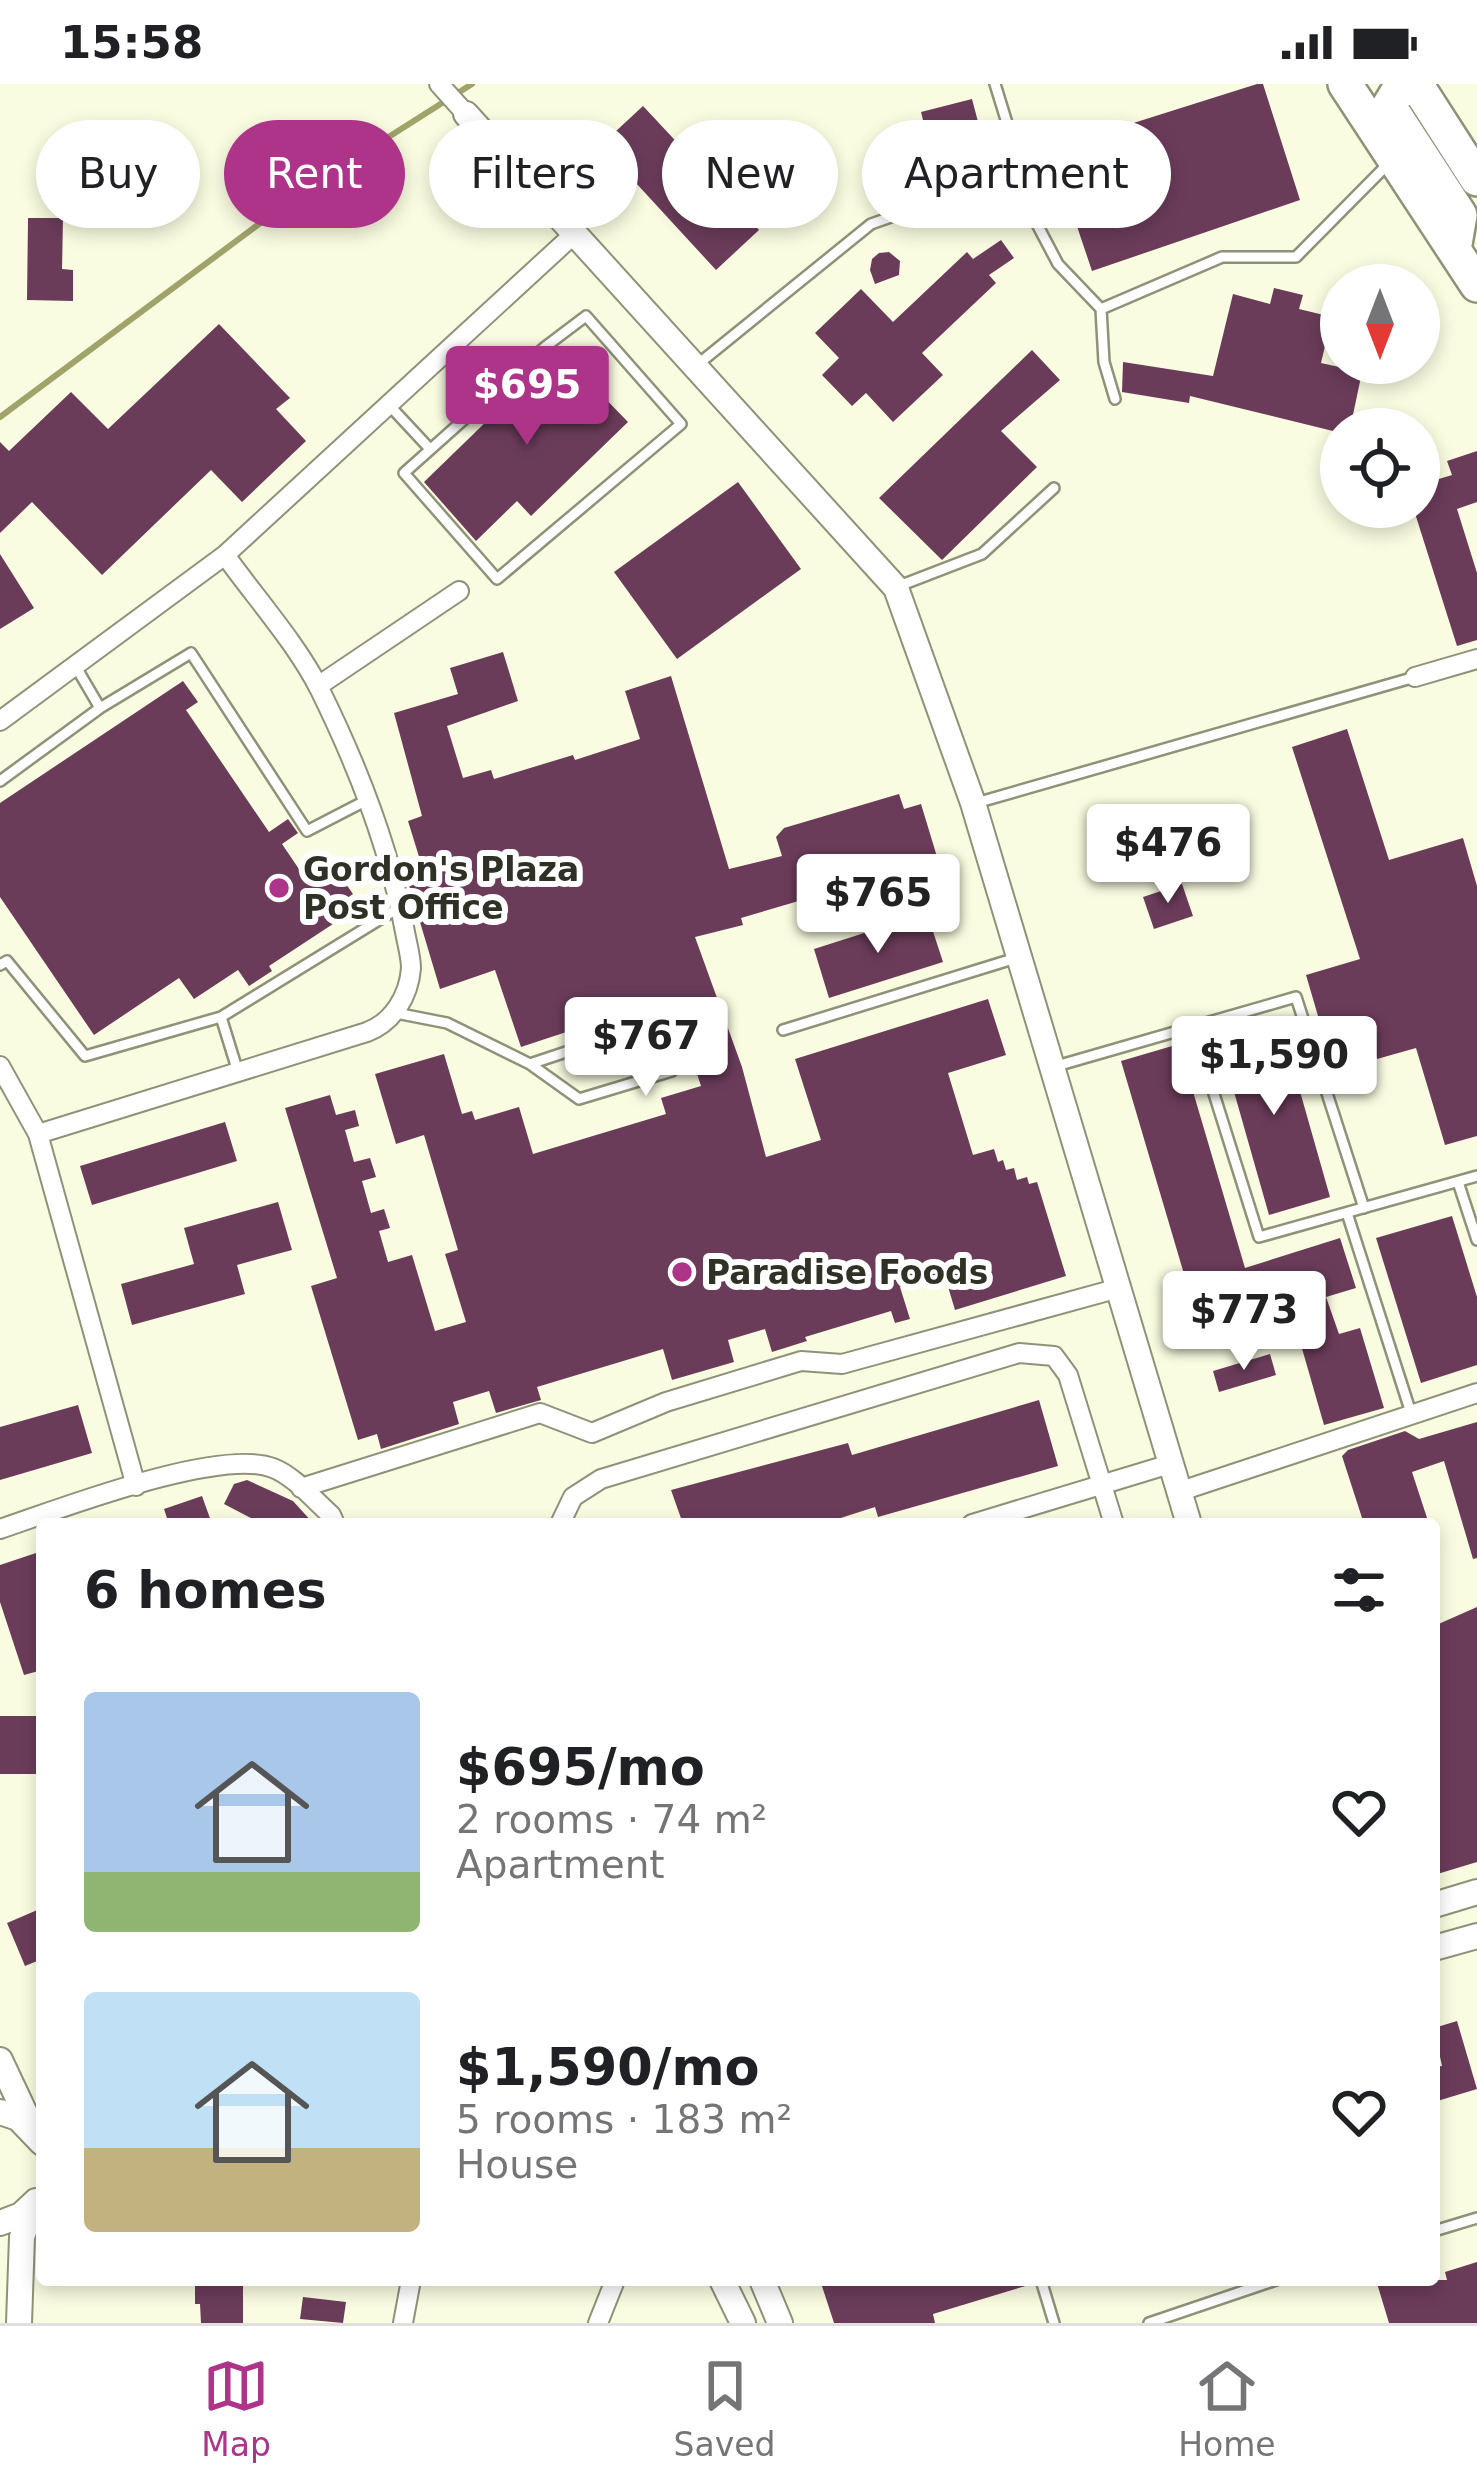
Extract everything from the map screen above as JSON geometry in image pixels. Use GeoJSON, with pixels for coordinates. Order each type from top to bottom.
{"type":"FeatureCollection","features":[{"type":"Feature","properties":{"kind":"highway"},"geometry":{"type":"LineString","coordinates":[[1345,84],[1361,84]]}},
{"type":"Feature","properties":{"kind":"highway"},"geometry":{"type":"LineString","coordinates":[[1345,84],[1477,285]]}},
{"type":"Feature","properties":{"kind":"highway"},"geometry":{"type":"LineString","coordinates":[[1454,250],[1460,214],[1389,106],[1398,91],[1417,85],[1477,179]]}},
{"type":"Feature","properties":{"kind":"street"},"geometry":{"type":"LineString","coordinates":[[439,84],[896,588],[973,803],[1021,956],[1187,1518]]}},
{"type":"Feature","properties":{"kind":"street"},"geometry":{"type":"LineString","coordinates":[[0,721],[225,555],[573,235]]}},
{"type":"Feature","properties":{"kind":"street"},"geometry":{"type":"LineString","coordinates":[[38,1134],[367,1033],[396,1013],[411,967],[400,907],[367,800],[318,686],[225,555]]}},
{"type":"Feature","properties":{"kind":"street"},"geometry":{"type":"LineString","coordinates":[[318,686],[459,591]]}},
{"type":"Feature","properties":{"kind":"street"},"geometry":{"type":"LineString","coordinates":[[1415,676],[1477,659]]}},
{"type":"Feature","properties":{"kind":"street"},"geometry":{"type":"LineString","coordinates":[[0,1066],[38,1134],[136,1486]]}},
{"type":"Feature","properties":{"kind":"street"},"geometry":{"type":"LineString","coordinates":[[301,1488],[540,1413],[592,1433],[666,1402],[802,1361],[842,1364],[1119,1288]]}},
{"type":"Feature","properties":{"kind":"street"},"geometry":{"type":"LineString","coordinates":[[563,1518],[573,1497],[601,1479],[1019,1353],[1054,1356],[1068,1375],[1112,1518]]}},
{"type":"Feature","properties":{"kind":"street"},"geometry":{"type":"LineString","coordinates":[[1178,1492],[1477,1393]]}},
{"type":"Feature","properties":{"kind":"street"},"geometry":{"type":"LineString","coordinates":[[991,1518],[1170,1464]]}},
{"type":"Feature","properties":{"kind":"street"},"geometry":{"type":"LineString","coordinates":[[0,1528],[136,1486],[233,1465],[272,1467],[333,1518]]}},
{"type":"Feature","properties":{"kind":"street"},"geometry":{"type":"LineString","coordinates":[[1440,1903],[1477,1892]]}},
{"type":"Feature","properties":{"kind":"street"},"geometry":{"type":"LineString","coordinates":[[1440,1946],[1477,1936]]}},
{"type":"Feature","properties":{"kind":"street"},"geometry":{"type":"LineString","coordinates":[[0,2060],[36,2131]]}},
{"type":"Feature","properties":{"kind":"street"},"geometry":{"type":"LineString","coordinates":[[0,2112],[36,2135]]}},
{"type":"Feature","properties":{"kind":"street"},"geometry":{"type":"LineString","coordinates":[[0,2223],[21,2215],[36,2202]]}},
{"type":"Feature","properties":{"kind":"street"},"geometry":{"type":"LineString","coordinates":[[19,2323],[22,2237],[36,2205]]}},
{"type":"Feature","properties":{"kind":"street"},"geometry":{"type":"LineString","coordinates":[[403,2323],[410,2286]]}},
{"type":"Feature","properties":{"kind":"street"},"geometry":{"type":"LineString","coordinates":[[598,2323],[613,2286]]}},
{"type":"Feature","properties":{"kind":"street"},"geometry":{"type":"LineString","coordinates":[[725,2286],[743,2323]]}},
{"type":"Feature","properties":{"kind":"street"},"geometry":{"type":"LineString","coordinates":[[765,2286],[780,2323]]}},
{"type":"Feature","properties":{"kind":"lane"},"geometry":{"type":"LineString","coordinates":[[994,84],[1006,120]]}},
{"type":"Feature","properties":{"kind":"lane"},"geometry":{"type":"LineString","coordinates":[[1102,309],[1222,256],[1296,257],[1393,158]]}},
{"type":"Feature","properties":{"kind":"lane"},"geometry":{"type":"LineString","coordinates":[[697,365],[867,228]]}},
{"type":"Feature","properties":{"kind":"lane"},"geometry":{"type":"LineString","coordinates":[[1040,228],[1058,265],[1102,309],[1104,362],[1115,399]]}},
{"type":"Feature","properties":{"kind":"lane"},"geometry":{"type":"LineString","coordinates":[[586,316],[681,424],[497,579],[404,473],[430,449],[586,316]]}},
{"type":"Feature","properties":{"kind":"lane"},"geometry":{"type":"LineString","coordinates":[[388,404],[430,449]]}},
{"type":"Feature","properties":{"kind":"lane"},"geometry":{"type":"LineString","coordinates":[[896,588],[982,554],[1054,488]]}},
{"type":"Feature","properties":{"kind":"lane"},"geometry":{"type":"LineString","coordinates":[[0,781],[100,708],[191,652],[307,831],[367,800]]}},
{"type":"Feature","properties":{"kind":"lane"},"geometry":{"type":"LineString","coordinates":[[76,667],[100,708]]}},
{"type":"Feature","properties":{"kind":"lane"},"geometry":{"type":"LineString","coordinates":[[973,803],[1415,676]]}},
{"type":"Feature","properties":{"kind":"lane"},"geometry":{"type":"LineString","coordinates":[[0,950],[3,963],[85,1056],[221,1017],[400,907]]}},
{"type":"Feature","properties":{"kind":"lane"},"geometry":{"type":"LineString","coordinates":[[783,1030],[1021,956]]}},
{"type":"Feature","properties":{"kind":"lane"},"geometry":{"type":"LineString","coordinates":[[1052,1068],[1296,997],[1364,1208]]}},
{"type":"Feature","properties":{"kind":"lane"},"geometry":{"type":"LineString","coordinates":[[396,1013],[447,1023],[530,1064],[579,1100],[673,1071],[653,1023],[530,1064]]}},
{"type":"Feature","properties":{"kind":"lane"},"geometry":{"type":"LineString","coordinates":[[221,1017],[238,1072]]}},
{"type":"Feature","properties":{"kind":"lane"},"geometry":{"type":"LineString","coordinates":[[1193,1027],[1259,1237],[1477,1176]]}},
{"type":"Feature","properties":{"kind":"lane"},"geometry":{"type":"LineString","coordinates":[[1458,1182],[1477,1240]]}},
{"type":"Feature","properties":{"kind":"lane"},"geometry":{"type":"LineString","coordinates":[[1347,1213],[1411,1413]]}},
{"type":"Feature","properties":{"kind":"lane"},"geometry":{"type":"LineString","coordinates":[[1440,2228],[1477,2218]]}},
{"type":"Feature","properties":{"kind":"lane"},"geometry":{"type":"LineString","coordinates":[[1043,2286],[1054,2323]]}},
{"type":"Feature","properties":{"kind":"lane"},"geometry":{"type":"LineString","coordinates":[[1149,2323],[1258,2286]]}},
{"type":"Feature","properties":{"kind":"building"},"geometry":{"type":"Polygon","coordinates":[[[1263,84],[1300,200],[1092,271],[1078,228],[1171,228],[1171,120],[1143,120],[1263,84]]]}},
{"type":"Feature","properties":{"kind":"building"},"geometry":{"type":"Polygon","coordinates":[[[972,99],[978,120],[923,120],[921,112],[972,99]]]}},
{"type":"Feature","properties":{"kind":"building"},"geometry":{"type":"Polygon","coordinates":[[[643,106],[662,126],[662,211],[638,185],[638,120],[628,120],[643,106]]]}},
{"type":"Feature","properties":{"kind":"building"},"geometry":{"type":"Polygon","coordinates":[[[28,218],[36,218],[36,228],[63,228],[62,269],[73,270],[73,301],[27,300],[28,218]]]}},
{"type":"Feature","properties":{"kind":"building"},"geometry":{"type":"Polygon","coordinates":[[[677,228],[757,228],[759,230],[716,270],[677,228]]]}},
{"type":"Feature","properties":{"kind":"building"},"geometry":{"type":"Polygon","coordinates":[[[1001,240],[1014,258],[989,275],[996,283],[922,353],[943,375],[893,422],[866,393],[852,406],[822,375],[839,358],[815,333],[861,289],[893,322],[967,252],[973,259],[1001,240]]]}},
{"type":"Feature","properties":{"kind":"building"},"geometry":{"type":"Polygon","coordinates":[[[889,252],[900,261],[899,275],[875,284],[872,259],[889,252]]]}},
{"type":"Feature","properties":{"kind":"building"},"geometry":{"type":"Polygon","coordinates":[[[1274,288],[1303,295],[1299,309],[1320,314],[1320,384],[1359,384],[1354,408],[1320,408],[1320,428],[1190,396],[1189,403],[1122,392],[1123,362],[1213,376],[1233,294],[1270,304],[1274,288]]]}},
{"type":"Feature","properties":{"kind":"building"},"geometry":{"type":"Polygon","coordinates":[[[219,324],[290,398],[276,409],[306,441],[242,502],[211,470],[102,575],[32,502],[0,533],[0,442],[9,451],[71,392],[108,429],[219,324]]]}},
{"type":"Feature","properties":{"kind":"building"},"geometry":{"type":"Polygon","coordinates":[[[1032,350],[1060,380],[1001,431],[1037,467],[942,560],[879,498],[1032,350]]]}},
{"type":"Feature","properties":{"kind":"building"},"geometry":{"type":"Polygon","coordinates":[[[559,351],[628,422],[531,516],[517,501],[476,541],[424,482],[559,351]]]}},
{"type":"Feature","properties":{"kind":"building"},"geometry":{"type":"Polygon","coordinates":[[[1477,451],[1477,502],[1457,509],[1477,573],[1477,640],[1457,646],[1420,528],[1440,528],[1440,479],[1452,475],[1447,461],[1477,451]]]}},
{"type":"Feature","properties":{"kind":"building"},"geometry":{"type":"Polygon","coordinates":[[[738,482],[801,569],[677,659],[614,572],[738,482]]]}},
{"type":"Feature","properties":{"kind":"building"},"geometry":{"type":"Polygon","coordinates":[[[0,554],[34,608],[0,629],[0,554]]]}},
{"type":"Feature","properties":{"kind":"building"},"geometry":{"type":"Polygon","coordinates":[[[503,652],[518,701],[447,726],[463,778],[491,770],[494,779],[640,739],[625,691],[671,676],[729,869],[782,856],[776,837],[784,828],[899,794],[904,809],[921,804],[938,860],[741,918],[743,925],[695,937],[742,1067],[766,1157],[821,1140],[795,1059],[988,999],[1006,1055],[948,1073],[973,1155],[994,1149],[1006,1170],[1014,1168],[1017,1180],[1027,1177],[1029,1184],[1037,1182],[1066,1276],[955,1310],[946,1280],[935,1284],[932,1276],[900,1287],[910,1319],[895,1323],[891,1311],[772,1352],[765,1329],[728,1340],[734,1362],[672,1380],[663,1349],[537,1387],[541,1400],[496,1413],[489,1391],[453,1402],[459,1424],[381,1449],[377,1434],[358,1440],[311,1286],[337,1278],[285,1108],[330,1095],[336,1115],[355,1110],[359,1126],[345,1130],[354,1162],[370,1158],[376,1177],[362,1181],[371,1213],[384,1209],[390,1228],[379,1231],[388,1262],[412,1255],[435,1331],[466,1322],[445,1254],[458,1250],[424,1135],[396,1144],[375,1074],[444,1054],[462,1114],[472,1111],[475,1120],[519,1107],[533,1154],[666,1114],[661,1098],[701,1086],[672,997],[521,1047],[495,970],[440,989],[408,882],[425,876],[408,821],[422,816],[394,713],[458,694],[450,668],[503,652]]]}},
{"type":"Feature","properties":{"kind":"building"},"geometry":{"type":"Polygon","coordinates":[[[183,681],[198,702],[186,710],[269,832],[288,819],[298,833],[282,844],[305,878],[330,861],[353,894],[328,911],[336,922],[269,966],[272,971],[249,986],[238,970],[194,999],[179,978],[94,1035],[0,897],[0,803],[183,681]]]}},
{"type":"Feature","properties":{"kind":"building"},"geometry":{"type":"Polygon","coordinates":[[[1347,729],[1389,860],[1463,838],[1477,886],[1477,1136],[1445,1145],[1416,1048],[1377,1059],[1367,1021],[1323,1033],[1306,975],[1360,959],[1292,747],[1347,729]]]}},
{"type":"Feature","properties":{"kind":"building"},"geometry":{"type":"Polygon","coordinates":[[[1182,884],[1193,916],[1154,929],[1143,897],[1182,884]]]}},
{"type":"Feature","properties":{"kind":"building"},"geometry":{"type":"Polygon","coordinates":[[[927,913],[943,962],[829,998],[814,949],[927,913]]]}},
{"type":"Feature","properties":{"kind":"building"},"geometry":{"type":"Polygon","coordinates":[[[1280,1021],[1330,1197],[1269,1215],[1219,1039],[1280,1021]]]}},
{"type":"Feature","properties":{"kind":"building"},"geometry":{"type":"Polygon","coordinates":[[[1179,1044],[1245,1268],[1340,1238],[1356,1288],[1326,1297],[1339,1334],[1360,1328],[1384,1408],[1324,1425],[1301,1345],[1309,1343],[1300,1314],[1205,1345],[1121,1061],[1179,1044]]]}},
{"type":"Feature","properties":{"kind":"building"},"geometry":{"type":"Polygon","coordinates":[[[225,1122],[237,1161],[92,1205],[80,1166],[225,1122]]]}},
{"type":"Feature","properties":{"kind":"building"},"geometry":{"type":"Polygon","coordinates":[[[278,1202],[292,1250],[237,1265],[245,1294],[132,1325],[121,1284],[194,1264],[184,1228],[278,1202]]]}},
{"type":"Feature","properties":{"kind":"building"},"geometry":{"type":"Polygon","coordinates":[[[1452,1216],[1477,1297],[1477,1365],[1421,1383],[1376,1238],[1452,1216]]]}},
{"type":"Feature","properties":{"kind":"building"},"geometry":{"type":"Polygon","coordinates":[[[1270,1354],[1276,1375],[1219,1392],[1213,1371],[1270,1354]]]}},
{"type":"Feature","properties":{"kind":"building"},"geometry":{"type":"Polygon","coordinates":[[[1039,1400],[1058,1466],[878,1517],[875,1507],[841,1518],[681,1518],[671,1490],[848,1443],[852,1455],[1039,1400]]]}},
{"type":"Feature","properties":{"kind":"building"},"geometry":{"type":"Polygon","coordinates":[[[78,1405],[92,1453],[0,1480],[0,1427],[78,1405]]]}},
{"type":"Feature","properties":{"kind":"building"},"geometry":{"type":"Polygon","coordinates":[[[1477,1422],[1477,1558],[1473,1559],[1444,1461],[1412,1472],[1427,1518],[1362,1518],[1342,1456],[1405,1431],[1419,1439],[1477,1422]]]}},
{"type":"Feature","properties":{"kind":"building"},"geometry":{"type":"Polygon","coordinates":[[[247,1480],[293,1501],[309,1518],[251,1518],[224,1504],[234,1484],[247,1480]]]}},
{"type":"Feature","properties":{"kind":"building"},"geometry":{"type":"Polygon","coordinates":[[[202,1496],[210,1518],[167,1518],[164,1509],[202,1496]]]}},
{"type":"Feature","properties":{"kind":"building"},"geometry":{"type":"Polygon","coordinates":[[[36,1553],[36,1672],[24,1675],[0,1602],[0,1565],[36,1553]]]}},
{"type":"Feature","properties":{"kind":"building"},"geometry":{"type":"Polygon","coordinates":[[[1477,1607],[1477,1862],[1440,1873],[1440,1623],[1477,1607]]]}},
{"type":"Feature","properties":{"kind":"building"},"geometry":{"type":"Polygon","coordinates":[[[0,1716],[36,1716],[36,1774],[0,1774],[0,1716]]]}},
{"type":"Feature","properties":{"kind":"building"},"geometry":{"type":"Polygon","coordinates":[[[36,1911],[36,1961],[25,1966],[7,1923],[36,1911]]]}},
{"type":"Feature","properties":{"kind":"building"},"geometry":{"type":"Polygon","coordinates":[[[1457,2021],[1477,2089],[1440,2100],[1442,2066],[1440,2026],[1457,2021]]]}},
{"type":"Feature","properties":{"kind":"building"},"geometry":{"type":"Polygon","coordinates":[[[1477,2262],[1477,2323],[1389,2323],[1378,2286],[1440,2286],[1440,2280],[1447,2280],[1445,2272],[1477,2262]]]}},
{"type":"Feature","properties":{"kind":"building"},"geometry":{"type":"Polygon","coordinates":[[[195,2286],[243,2286],[243,2323],[201,2323],[200,2304],[195,2304],[195,2286]]]}},
{"type":"Feature","properties":{"kind":"building"},"geometry":{"type":"Polygon","coordinates":[[[822,2286],[1025,2286],[933,2314],[935,2323],[834,2323],[822,2286]]]}},
{"type":"Feature","properties":{"kind":"building"},"geometry":{"type":"Polygon","coordinates":[[[303,2297],[346,2302],[343,2323],[300,2319],[303,2297]]]}},
{"type":"Feature","properties":{"kind":"waterway"},"geometry":{"type":"LineString","coordinates":[[0,417],[302,192],[472,84]]}},
{"type":"Feature","properties":{"kind":"place","name":"Gordon's Plaza Post Office"},"geometry":{"type":"Point","coordinates":[279,888]}},
{"type":"Feature","properties":{"kind":"place","name":"Paradise Foods"},"geometry":{"type":"Point","coordinates":[682,1272]}}]}
